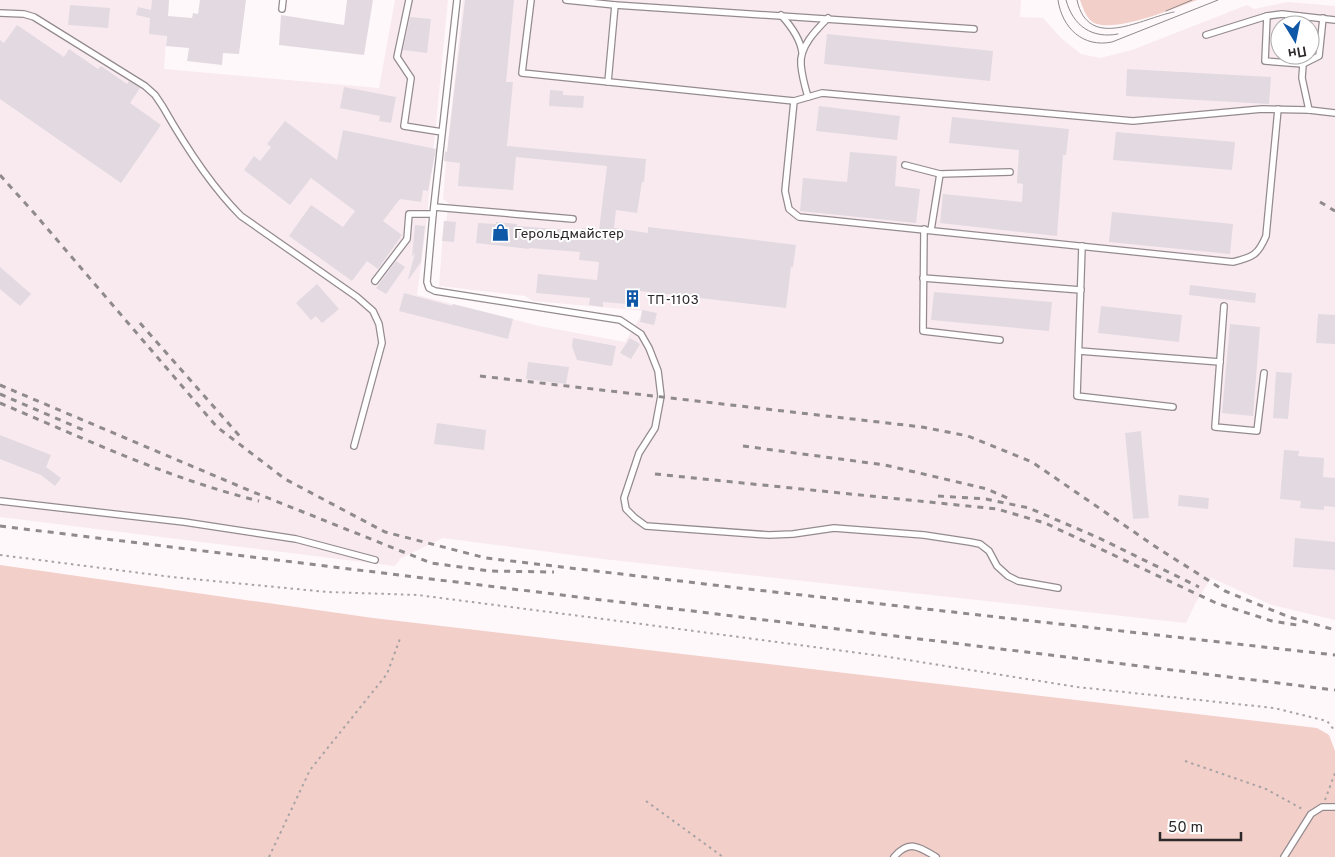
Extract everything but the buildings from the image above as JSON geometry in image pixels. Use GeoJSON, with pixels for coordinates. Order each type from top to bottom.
{"type":"FeatureCollection","features":[{"type":"Feature","properties":{"kind":"lane"},"geometry":{"type":"LineString","coordinates":[[282,10],[283,0]]}},
{"type":"Feature","properties":{"kind":"lane"},"geometry":{"type":"LineString","coordinates":[[409,0],[397,57],[411,78],[404,126],[442,132]]}},
{"type":"Feature","properties":{"kind":"lane"},"geometry":{"type":"LineString","coordinates":[[457,0],[433,211],[427,282],[429,288],[435,292],[620,320],[641,334],[658,371],[661,396],[655,428],[639,453],[624,498],[626,509],[634,518],[646,526],[775,535],[834,528],[924,535],[970,542],[980,544],[989,551],[997,566],[1008,576],[1018,581],[1058,588]]}},
{"type":"Feature","properties":{"kind":"lane"},"geometry":{"type":"LineString","coordinates":[[531,0],[522,73],[794,101],[822,93],[1133,121],[1262,109],[1309,110],[1335,113]]}},
{"type":"Feature","properties":{"kind":"lane"},"geometry":{"type":"LineString","coordinates":[[566,0],[615,5],[974,29]]}},
{"type":"Feature","properties":{"kind":"lane"},"geometry":{"type":"LineString","coordinates":[[608,82],[615,5]]}},
{"type":"Feature","properties":{"kind":"lane"},"geometry":{"type":"LineString","coordinates":[[0,13],[24,14],[34,17],[145,86],[164,107],[229,205],[241,216],[349,291],[373,311],[379,324],[382,343],[354,446]]}},
{"type":"Feature","properties":{"kind":"lane"},"geometry":{"type":"LineString","coordinates":[[781,15],[793,29],[801,47],[801,64],[808,97]]}},
{"type":"Feature","properties":{"kind":"lane"},"geometry":{"type":"LineString","coordinates":[[1274,15],[1290,15]]}},
{"type":"Feature","properties":{"kind":"lane"},"geometry":{"type":"LineString","coordinates":[[1267,16],[1265,61],[1270,61]]}},
{"type":"Feature","properties":{"kind":"lane"},"geometry":{"type":"LineString","coordinates":[[1206,35],[1270,16]]}},
{"type":"Feature","properties":{"kind":"lane"},"geometry":{"type":"LineString","coordinates":[[802,53],[816,30],[828,18]]}},
{"type":"Feature","properties":{"kind":"lane"},"geometry":{"type":"LineString","coordinates":[[1320,18],[1335,20]]}},
{"type":"Feature","properties":{"kind":"lane"},"geometry":{"type":"LineString","coordinates":[[1320,46],[1323,18]]}},
{"type":"Feature","properties":{"kind":"lane"},"geometry":{"type":"LineString","coordinates":[[1303,65],[1302,78],[1309,110]]}},
{"type":"Feature","properties":{"kind":"lane"},"geometry":{"type":"LineString","coordinates":[[794,101],[785,191],[789,209],[799,216],[1233,262],[1249,258],[1260,250],[1266,236],[1278,109]]}},
{"type":"Feature","properties":{"kind":"lane"},"geometry":{"type":"LineString","coordinates":[[905,164],[940,174],[1010,172]]}},
{"type":"Feature","properties":{"kind":"lane"},"geometry":{"type":"LineString","coordinates":[[932,230],[940,174]]}},
{"type":"Feature","properties":{"kind":"lane"},"geometry":{"type":"LineString","coordinates":[[375,281],[407,239],[409,214],[433,211],[573,219]]}},
{"type":"Feature","properties":{"kind":"lane"},"geometry":{"type":"LineString","coordinates":[[924,229],[923,331],[1000,340]]}},
{"type":"Feature","properties":{"kind":"lane"},"geometry":{"type":"LineString","coordinates":[[1082,246],[1077,396],[1173,407]]}},
{"type":"Feature","properties":{"kind":"lane"},"geometry":{"type":"LineString","coordinates":[[923,278],[1081,290]]}},
{"type":"Feature","properties":{"kind":"lane"},"geometry":{"type":"LineString","coordinates":[[1224,306],[1214,427],[1257,431],[1264,373]]}},
{"type":"Feature","properties":{"kind":"lane"},"geometry":{"type":"LineString","coordinates":[[1079,351],[1220,362]]}},
{"type":"Feature","properties":{"kind":"lane"},"geometry":{"type":"LineString","coordinates":[[0,501],[184,522],[278,536],[374,560]]}},
{"type":"Feature","properties":{"kind":"lane"},"geometry":{"type":"LineString","coordinates":[[1284,857],[1311,814],[1322,807],[1335,807]]}},
{"type":"Feature","properties":{"kind":"lane"},"geometry":{"type":"LineString","coordinates":[[894,857],[900,850],[909,846],[918,846],[936,857]]}},
{"type":"Feature","properties":{"kind":"path"},"geometry":{"type":"LineString","coordinates":[[0,555],[172,577],[327,592],[418,595],[634,623],[889,657],[1077,687],[1274,708],[1327,721],[1335,731]]}},
{"type":"Feature","properties":{"kind":"path"},"geometry":{"type":"LineString","coordinates":[[269,857],[310,770],[387,674],[401,636]]}},
{"type":"Feature","properties":{"kind":"path"},"geometry":{"type":"LineString","coordinates":[[1185,760],[1266,788],[1311,814]]}},
{"type":"Feature","properties":{"kind":"path"},"geometry":{"type":"LineString","coordinates":[[1322,807],[1335,773]]}},
{"type":"Feature","properties":{"kind":"path"},"geometry":{"type":"LineString","coordinates":[[646,801],[723,857]]}},
{"type":"Feature","properties":{"kind":"shaded area"},"geometry":{"type":"Polygon","coordinates":[[[0,0],[169,0],[164,69],[379,88],[395,0],[448,0],[426,227],[417,295],[539,326],[625,342],[644,311],[533,301],[525,296],[439,286],[444,221],[446,221],[449,204],[443,199],[446,162],[463,0],[1021,0],[1020,17],[1043,18],[1061,38],[1081,54],[1100,58],[1132,50],[1247,5],[1254,9],[1288,2],[1335,6],[1335,620],[1272,605],[1211,578],[1186,623],[603,559],[443,538],[401,558],[395,566],[0,517],[0,0]],[[1141,432],[1125,433],[1133,519],[1149,517],[1141,432]]]}},
{"type":"Feature","properties":{"kind":"shaded area"},"geometry":{"type":"Polygon","coordinates":[[[1080,0],[1197,0],[1146,18],[1117,25],[1104,25],[1091,21],[1085,13],[1080,0]]]}},
{"type":"Feature","properties":{"kind":"shaded area"},"geometry":{"type":"Polygon","coordinates":[[[0,565],[373,618],[1317,728],[1329,735],[1335,751],[1335,857],[0,857],[0,565]]]}},
{"type":"Feature","properties":{"kind":"tram line"},"geometry":{"type":"LineString","coordinates":[[1058,0],[1064,19],[1076,34],[1083,39],[1102,43],[1112,42],[1218,0]]}},
{"type":"Feature","properties":{"kind":"tram line"},"geometry":{"type":"LineString","coordinates":[[1066,0],[1073,17],[1085,29],[1100,34],[1118,34]]}},
{"type":"Feature","properties":{"kind":"tram line"},"geometry":{"type":"LineString","coordinates":[[1077,0],[1083,16],[1092,25],[1104,28],[1132,25],[1174,12]]}},
{"type":"Feature","properties":{"kind":"tram line"},"geometry":{"type":"LineString","coordinates":[[1166,11],[1192,0]]}},
{"type":"Feature","properties":{"kind":"railway"},"geometry":{"type":"LineString","coordinates":[[0,175],[217,427],[285,479],[385,532],[486,558],[1335,655]]}},
{"type":"Feature","properties":{"kind":"railway"},"geometry":{"type":"LineString","coordinates":[[1320,202],[1335,211]]}},
{"type":"Feature","properties":{"kind":"railway"},"geometry":{"type":"LineString","coordinates":[[140,323],[243,440]]}},
{"type":"Feature","properties":{"kind":"railway"},"geometry":{"type":"LineString","coordinates":[[480,376],[922,427],[968,436],[1032,462],[1156,547],[1225,591],[1289,617],[1335,630]]}},
{"type":"Feature","properties":{"kind":"railway"},"geometry":{"type":"LineString","coordinates":[[0,385],[253,492],[431,563],[490,571],[554,572]]}},
{"type":"Feature","properties":{"kind":"railway"},"geometry":{"type":"LineString","coordinates":[[0,394],[88,432]]}},
{"type":"Feature","properties":{"kind":"railway"},"geometry":{"type":"LineString","coordinates":[[0,403],[160,470],[259,501]]}},
{"type":"Feature","properties":{"kind":"railway"},"geometry":{"type":"LineString","coordinates":[[743,446],[885,465],[987,489],[1012,500]]}},
{"type":"Feature","properties":{"kind":"railway"},"geometry":{"type":"LineString","coordinates":[[655,474],[997,509],[1045,523],[1216,603],[1272,621],[1297,625]]}},
{"type":"Feature","properties":{"kind":"railway"},"geometry":{"type":"LineString","coordinates":[[938,496],[986,499],[1029,508],[1099,538],[1199,587]]}},
{"type":"Feature","properties":{"kind":"railway"},"geometry":{"type":"LineString","coordinates":[[0,526],[1335,690]]}},
{"type":"Feature","properties":{"kind":"place","name":"Герольдмайстер"},"geometry":{"type":"Point","coordinates":[500,233]}},
{"type":"Feature","properties":{"kind":"place","name":"ТП-1103"},"geometry":{"type":"Point","coordinates":[633,299]}}]}
